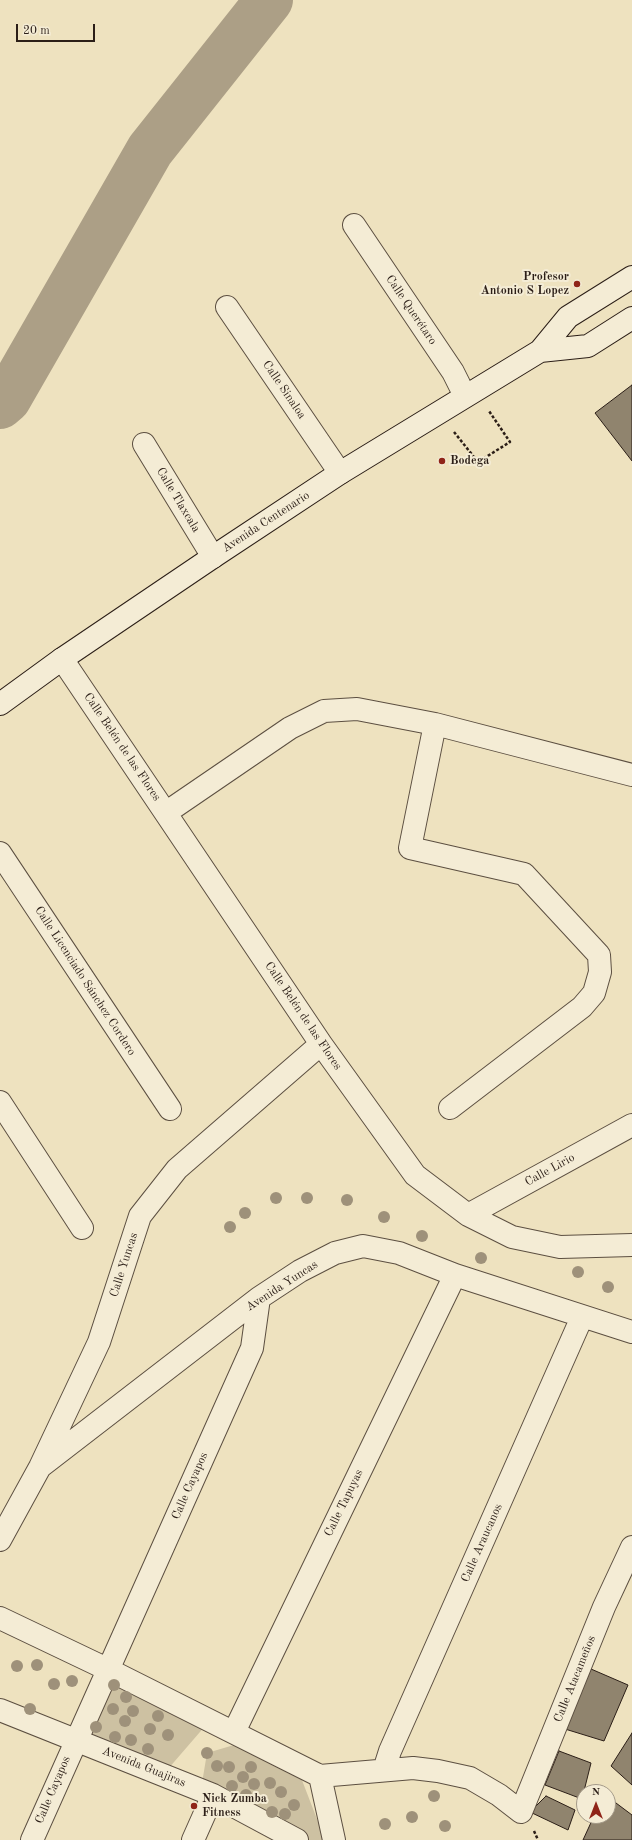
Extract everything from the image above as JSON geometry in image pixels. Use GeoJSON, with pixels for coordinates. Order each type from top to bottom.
{"type":"FeatureCollection","features":[{"type":"Feature","properties":{"kind":"street","name":"Calle Querétaro"},"geometry":{"type":"LineString","coordinates":[[354,225],[452,372],[465,396]]}},
{"type":"Feature","properties":{"kind":"street","name":"Avenida Centenario"},"geometry":{"type":"LineString","coordinates":[[0,704],[62,659],[213,556],[340,473],[540,351],[568,317],[632,277]]}},
{"type":"Feature","properties":{"kind":"street","name":"Calle Sinaloa"},"geometry":{"type":"LineString","coordinates":[[227,307],[340,473]]}},
{"type":"Feature","properties":{"kind":"street","name":"Avenida Centenario"},"geometry":{"type":"LineString","coordinates":[[540,351],[588,346],[632,318]]}},
{"type":"Feature","properties":{"kind":"street","name":"Calle Tlaxcala"},"geometry":{"type":"LineString","coordinates":[[144,444],[213,556]]}},
{"type":"Feature","properties":{"kind":"street","name":"Calle Belén de las Flores"},"geometry":{"type":"LineString","coordinates":[[62,659],[167,812],[321,1044],[415,1175],[468,1215],[512,1237],[560,1248],[632,1245]]}},
{"type":"Feature","properties":{"kind":"street"},"geometry":{"type":"LineString","coordinates":[[167,812],[290,728],[324,711],[357,710],[435,724],[632,775]]}},
{"type":"Feature","properties":{"kind":"street"},"geometry":{"type":"LineString","coordinates":[[435,724],[410,848],[524,874],[599,955],[600,972],[594,992],[582,1008],[450,1108]]}},
{"type":"Feature","properties":{"kind":"street","name":"Calle Licenciado Sánchez Cordero"},"geometry":{"type":"LineString","coordinates":[[0,853],[170,1109]]}},
{"type":"Feature","properties":{"kind":"street","name":"Calle Yuncas"},"geometry":{"type":"LineString","coordinates":[[0,1540],[40,1467],[99,1342],[140,1216],[177,1169],[321,1044]]}},
{"type":"Feature","properties":{"kind":"street"},"geometry":{"type":"LineString","coordinates":[[0,1102],[82,1228]]}},
{"type":"Feature","properties":{"kind":"street","name":"Calle Lirio"},"geometry":{"type":"LineString","coordinates":[[468,1215],[632,1125]]}},
{"type":"Feature","properties":{"kind":"street","name":"Avenida Yuncas"},"geometry":{"type":"LineString","coordinates":[[40,1467],[259,1298],[300,1271],[335,1253],[363,1246],[399,1253],[455,1275],[632,1332]]}},
{"type":"Feature","properties":{"kind":"street","name":"Calle Tapuyas"},"geometry":{"type":"LineString","coordinates":[[234,1732],[455,1275]]}},
{"type":"Feature","properties":{"kind":"street","name":"Calle Cayapos"},"geometry":{"type":"LineString","coordinates":[[109,1670],[252,1348],[259,1298]]}},
{"type":"Feature","properties":{"kind":"street","name":"Calle Araucanos"},"geometry":{"type":"LineString","coordinates":[[384,1770],[390,1751],[582,1317]]}},
{"type":"Feature","properties":{"kind":"street","name":"Calle Atacameños"},"geometry":{"type":"LineString","coordinates":[[384,1770],[413,1768],[470,1778],[499,1795],[520,1812],[604,1607],[632,1547]]}},
{"type":"Feature","properties":{"kind":"street"},"geometry":{"type":"LineString","coordinates":[[0,1618],[109,1670],[320,1776],[384,1770]]}},
{"type":"Feature","properties":{"kind":"street"},"geometry":{"type":"LineString","coordinates":[[75,1740],[109,1670]]}},
{"type":"Feature","properties":{"kind":"street","name":"Avenida Guajiras"},"geometry":{"type":"LineString","coordinates":[[0,1710],[213,1795],[297,1840]]}},
{"type":"Feature","properties":{"kind":"street","name":"Calle Cayapos"},"geometry":{"type":"LineString","coordinates":[[32,1840],[75,1740]]}},
{"type":"Feature","properties":{"kind":"street"},"geometry":{"type":"LineString","coordinates":[[320,1776],[334,1840]]}},
{"type":"Feature","properties":{"kind":"street"},"geometry":{"type":"LineString","coordinates":[[193,1840],[213,1795]]}},
{"type":"Feature","properties":{"kind":"path"},"geometry":{"type":"LineString","coordinates":[[439,413],[478,462],[510,442],[489,410]]}},
{"type":"Feature","properties":{"kind":"shaded area"},"geometry":{"type":"Polygon","coordinates":[[[110,1676],[206,1725],[168,1769],[86,1734],[110,1676]]]}},
{"type":"Feature","properties":{"kind":"shaded area"},"geometry":{"type":"Polygon","coordinates":[[[234,1745],[300,1775],[325,1840],[307,1840],[202,1783],[207,1753],[234,1745]]]}},
{"type":"Feature","properties":{"kind":"building"},"geometry":{"type":"Polygon","coordinates":[[[632,385],[632,461],[595,413],[632,385]]]}},
{"type":"Feature","properties":{"kind":"building"},"geometry":{"type":"Polygon","coordinates":[[[591,1669],[628,1685],[604,1741],[565,1729],[591,1669]]]}},
{"type":"Feature","properties":{"kind":"building"},"geometry":{"type":"Polygon","coordinates":[[[632,1733],[632,1785],[611,1766],[632,1733]]]}},
{"type":"Feature","properties":{"kind":"building"},"geometry":{"type":"Polygon","coordinates":[[[559,1751],[591,1763],[586,1784],[576,1784],[576,1797],[545,1785],[559,1751]]]}},
{"type":"Feature","properties":{"kind":"building"},"geometry":{"type":"Polygon","coordinates":[[[546,1796],[575,1810],[568,1830],[530,1812],[546,1796]]]}},
{"type":"Feature","properties":{"kind":"building"},"geometry":{"type":"Polygon","coordinates":[[[616,1803],[632,1815],[632,1840],[583,1840],[590,1824],[616,1824],[616,1803]]]}},
{"type":"Feature","properties":{"kind":"waterway"},"geometry":{"type":"LineString","coordinates":[[0,405],[7,399],[150,150],[269,0]]}},
{"type":"Feature","properties":{"kind":"place","name":"Profesor Antonio S Lopez"},"geometry":{"type":"Point","coordinates":[577,284]}},
{"type":"Feature","properties":{"kind":"place","name":"Bodega"},"geometry":{"type":"Point","coordinates":[442,461]}},
{"type":"Feature","properties":{"kind":"place","name":"Nick Zumba Fitness"},"geometry":{"type":"Point","coordinates":[194,1806]}}]}
